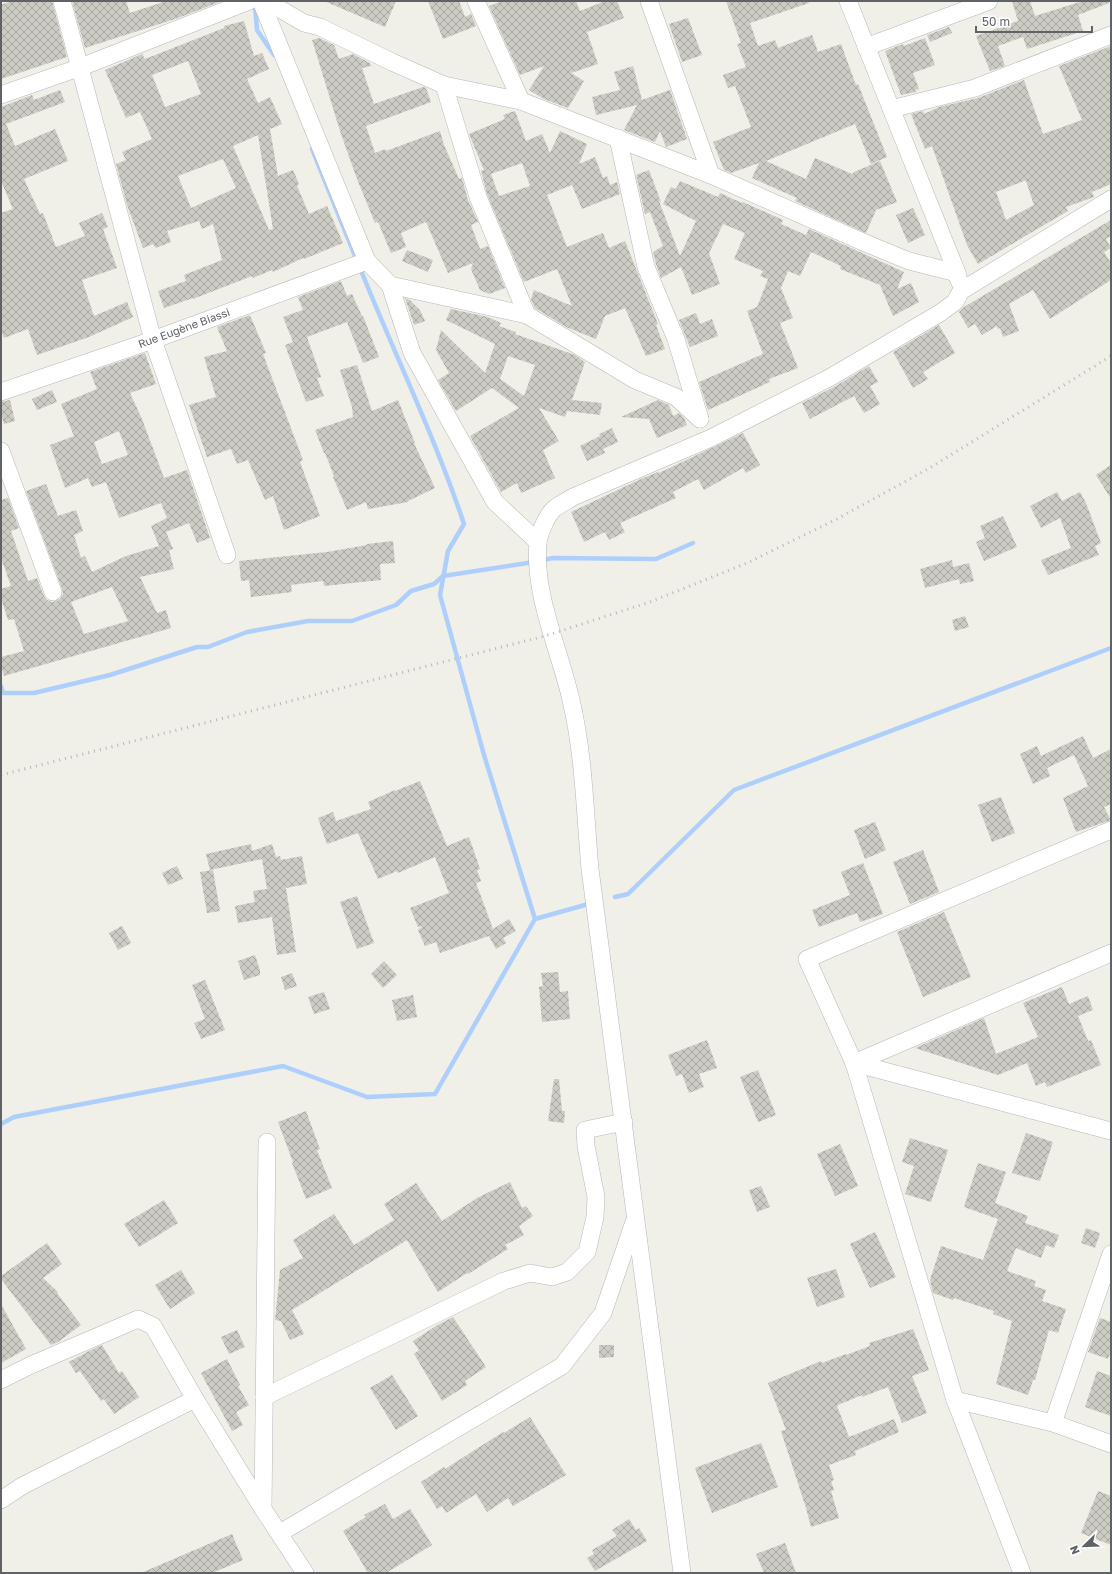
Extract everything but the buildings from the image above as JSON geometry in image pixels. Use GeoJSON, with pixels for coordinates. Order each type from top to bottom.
{"type":"FeatureCollection","features":[{"type":"Feature","properties":{"kind":"street"},"geometry":{"type":"LineString","coordinates":[[62,1],[153,340],[227,555]]}},
{"type":"Feature","properties":{"kind":"street"},"geometry":{"type":"LineString","coordinates":[[1,95],[80,67],[249,1]]}},
{"type":"Feature","properties":{"kind":"street"},"geometry":{"type":"LineString","coordinates":[[261,1],[367,261],[390,285],[412,353],[495,502],[538,542]]}},
{"type":"Feature","properties":{"kind":"street"},"geometry":{"type":"LineString","coordinates":[[266,1],[304,23],[320,27],[444,85],[521,101],[711,175],[909,261],[957,272]]}},
{"type":"Feature","properties":{"kind":"street"},"geometry":{"type":"LineString","coordinates":[[476,1],[521,101]]}},
{"type":"Feature","properties":{"kind":"street"},"geometry":{"type":"LineString","coordinates":[[649,1],[711,175]]}},
{"type":"Feature","properties":{"kind":"street"},"geometry":{"type":"LineString","coordinates":[[848,1],[957,272],[961,291]]}},
{"type":"Feature","properties":{"kind":"street"},"geometry":{"type":"LineString","coordinates":[[866,47],[989,1]]}},
{"type":"Feature","properties":{"kind":"street"},"geometry":{"type":"LineString","coordinates":[[891,109],[975,88],[1111,35]]}},
{"type":"Feature","properties":{"kind":"street"},"geometry":{"type":"LineString","coordinates":[[444,85],[478,197],[527,315]]}},
{"type":"Feature","properties":{"kind":"street"},"geometry":{"type":"LineString","coordinates":[[618,138],[646,267],[676,339],[700,419],[711,438]]}},
{"type":"Feature","properties":{"kind":"street"},"geometry":{"type":"LineString","coordinates":[[682,1573],[590,869],[580,756],[571,701],[546,612],[537,560],[538,542],[542,529],[554,509],[566,501],[711,438],[829,378],[955,302],[961,291],[1111,199]]}},
{"type":"Feature","properties":{"kind":"street","name":"Rue Eugène Biassi"},"geometry":{"type":"LineString","coordinates":[[1,392],[153,340],[367,261]]}},
{"type":"Feature","properties":{"kind":"street"},"geometry":{"type":"LineString","coordinates":[[390,285],[527,315],[635,380],[676,397],[700,419]]}},
{"type":"Feature","properties":{"kind":"street"},"geometry":{"type":"LineString","coordinates":[[1,451],[53,592]]}},
{"type":"Feature","properties":{"kind":"street"},"geometry":{"type":"LineString","coordinates":[[1022,1573],[955,1400],[854,1063],[806,959],[1111,830]]}},
{"type":"Feature","properties":{"kind":"street"},"geometry":{"type":"LineString","coordinates":[[854,1063],[1111,953]]}},
{"type":"Feature","properties":{"kind":"street"},"geometry":{"type":"LineString","coordinates":[[854,1063],[1111,1131]]}},
{"type":"Feature","properties":{"kind":"street"},"geometry":{"type":"LineString","coordinates":[[264,1397],[504,1281],[530,1273],[552,1277],[567,1272],[587,1252],[595,1217],[596,1197],[586,1146],[586,1130],[624,1122]]}},
{"type":"Feature","properties":{"kind":"street"},"geometry":{"type":"LineString","coordinates":[[263,1509],[267,1142]]}},
{"type":"Feature","properties":{"kind":"street"},"geometry":{"type":"LineString","coordinates":[[280,1533],[562,1366],[603,1313],[635,1218]]}},
{"type":"Feature","properties":{"kind":"street"},"geometry":{"type":"LineString","coordinates":[[1053,1423],[1111,1254]]}},
{"type":"Feature","properties":{"kind":"street"},"geometry":{"type":"LineString","coordinates":[[1,1380],[31,1365],[138,1320],[153,1326],[194,1399],[305,1573]]}},
{"type":"Feature","properties":{"kind":"street"},"geometry":{"type":"LineString","coordinates":[[1,1500],[22,1486],[194,1399]]}},
{"type":"Feature","properties":{"kind":"street"},"geometry":{"type":"LineString","coordinates":[[955,1400],[1053,1423],[1111,1444]]}},
{"type":"Feature","properties":{"kind":"waterway"},"geometry":{"type":"LineString","coordinates":[[255,6],[257,30],[274,55]]}},
{"type":"Feature","properties":{"kind":"waterway"},"geometry":{"type":"LineString","coordinates":[[312,149],[357,261]]}},
{"type":"Feature","properties":{"kind":"waterway"},"geometry":{"type":"LineString","coordinates":[[360,268],[427,427],[464,524],[448,551],[440,595],[484,755],[535,919]]}},
{"type":"Feature","properties":{"kind":"waterway"},"geometry":{"type":"LineString","coordinates":[[542,560],[553,558],[656,559],[693,543]]}},
{"type":"Feature","properties":{"kind":"waterway"},"geometry":{"type":"LineString","coordinates":[[1,686],[3,693],[34,693],[110,675],[197,647],[208,647],[247,632],[308,621],[352,621],[396,605],[411,591],[434,584],[443,576],[534,562]]}},
{"type":"Feature","properties":{"kind":"waterway"},"geometry":{"type":"LineString","coordinates":[[615,897],[628,894],[734,790],[1111,648]]}},
{"type":"Feature","properties":{"kind":"waterway"},"geometry":{"type":"LineString","coordinates":[[1,1124],[14,1117],[283,1066],[367,1097],[435,1094],[535,919],[585,905]]}},
{"type":"Feature","properties":{"kind":"railway"},"geometry":{"type":"LineString","coordinates":[[1,775],[545,636],[650,602],[747,563],[835,520],[928,469],[1111,356]]}}]}
